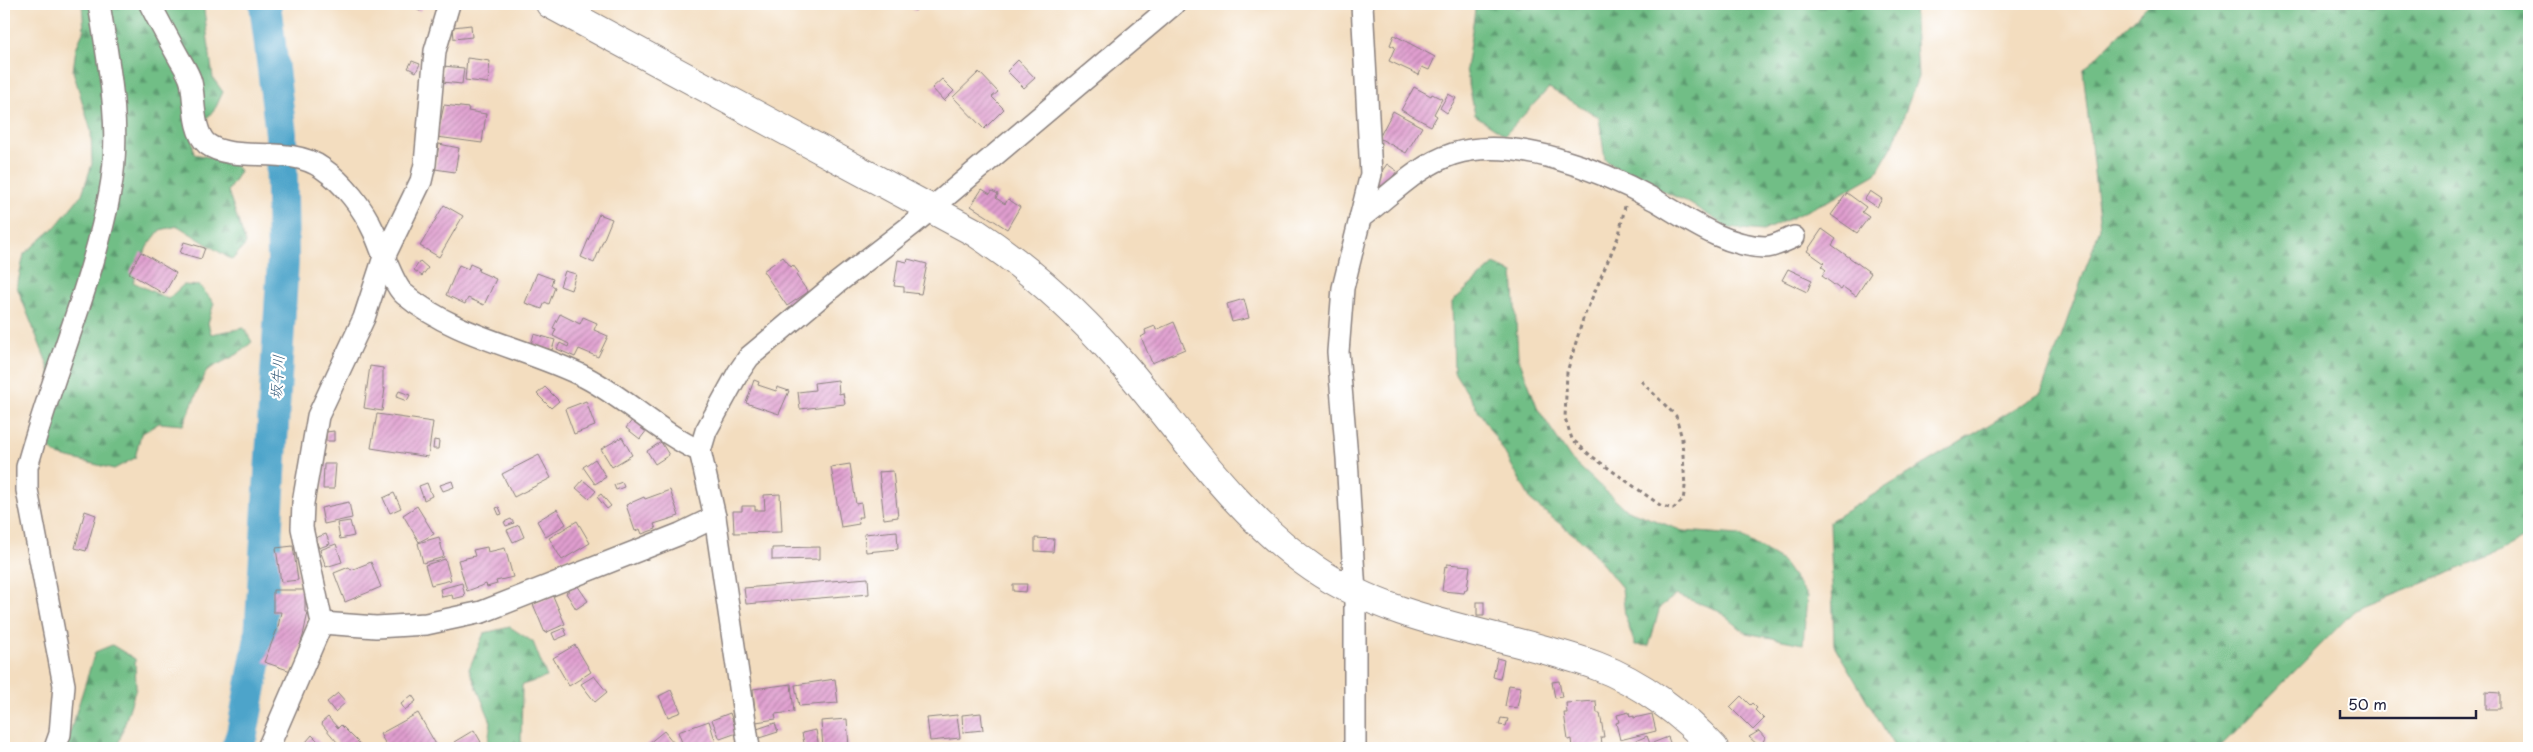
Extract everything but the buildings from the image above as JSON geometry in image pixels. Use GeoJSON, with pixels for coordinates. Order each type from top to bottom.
{"type":"FeatureCollection","features":[{"type":"Feature","properties":{"kind":"street"},"geometry":{"type":"LineString","coordinates":[[55,748],[60,734],[64,685],[27,490],[27,467],[80,306],[110,191],[115,139],[110,72],[100,4]]}},
{"type":"Feature","properties":{"kind":"street"},"geometry":{"type":"LineString","coordinates":[[150,4],[190,80],[199,132],[207,143],[224,151],[299,156],[321,167],[344,186],[359,207],[374,231],[384,257],[402,293],[429,313],[469,332],[589,379],[611,390],[668,434],[700,451]]}},
{"type":"Feature","properties":{"kind":"street"},"geometry":{"type":"LineString","coordinates":[[268,748],[322,623],[303,536],[302,503],[318,416],[364,318],[384,257],[421,181],[425,164],[435,51],[449,4]]}},
{"type":"Feature","properties":{"kind":"street"},"geometry":{"type":"LineString","coordinates":[[550,4],[976,233],[1011,256],[1052,290],[1125,368],[1247,511],[1282,544],[1314,569],[1356,593],[1456,628],[1598,667],[1646,691],[1684,720],[1714,748]]}},
{"type":"Feature","properties":{"kind":"street"},"geometry":{"type":"LineString","coordinates":[[749,748],[715,517],[700,451],[706,431],[738,373],[749,358],[837,283],[931,209],[1174,4]]}},
{"type":"Feature","properties":{"kind":"street"},"geometry":{"type":"LineString","coordinates":[[1355,748],[1356,593],[1348,458],[1338,352],[1343,288],[1370,174],[1362,4]]}},
{"type":"Feature","properties":{"kind":"street"},"geometry":{"type":"LineString","coordinates":[[1360,218],[1428,164],[1453,154],[1486,147],[1520,150],[1584,167],[1652,199],[1717,236],[1767,247],[1794,237]]}},
{"type":"Feature","properties":{"kind":"street"},"geometry":{"type":"LineString","coordinates":[[322,623],[376,627],[426,624],[482,612],[680,534],[715,517]]}},
{"type":"Feature","properties":{"kind":"path"},"geometry":{"type":"LineString","coordinates":[[1624,186],[1625,211],[1619,235],[1583,319],[1567,372],[1565,418],[1572,439],[1590,455],[1660,505],[1673,510],[1683,500],[1685,487],[1682,439],[1676,416],[1640,380]]}},
{"type":"Feature","properties":{"kind":"green space"},"geometry":{"type":"Polygon","coordinates":[[[82,4],[201,4],[204,10],[213,78],[223,92],[216,107],[192,137],[194,154],[233,162],[240,171],[228,191],[246,244],[232,260],[178,226],[160,230],[147,247],[133,282],[168,299],[183,285],[200,286],[214,303],[208,323],[211,334],[244,328],[252,342],[238,354],[207,370],[183,425],[159,423],[141,434],[135,458],[114,469],[57,455],[41,442],[57,396],[47,363],[17,287],[24,254],[56,226],[82,194],[92,164],[91,131],[73,71],[76,48],[84,30],[82,4]]]}},
{"type":"Feature","properties":{"kind":"green space"},"geometry":{"type":"Polygon","coordinates":[[[1472,4],[1914,4],[1918,77],[1893,145],[1876,174],[1834,198],[1763,231],[1729,228],[1689,203],[1624,173],[1605,160],[1599,117],[1549,88],[1505,135],[1475,115],[1466,69],[1475,10],[1472,4]]]}},
{"type":"Feature","properties":{"kind":"green space"},"geometry":{"type":"Polygon","coordinates":[[[2149,4],[2529,4],[2529,536],[2496,554],[2354,611],[2219,748],[1895,748],[1834,645],[1830,521],[2041,393],[2100,228],[2083,70],[2149,4]]]}},
{"type":"Feature","properties":{"kind":"green space"},"geometry":{"type":"Polygon","coordinates":[[[1494,264],[1513,273],[1518,356],[1538,409],[1570,458],[1625,509],[1683,531],[1739,535],[1782,561],[1807,596],[1803,644],[1746,633],[1718,610],[1676,595],[1660,607],[1649,646],[1635,645],[1625,616],[1622,588],[1587,545],[1532,502],[1502,448],[1454,372],[1452,302],[1494,264]]]}},
{"type":"Feature","properties":{"kind":"green space"},"geometry":{"type":"Polygon","coordinates":[[[510,627],[533,642],[547,677],[522,685],[521,748],[487,748],[491,722],[469,669],[484,633],[510,627]]]}},
{"type":"Feature","properties":{"kind":"green space"},"geometry":{"type":"Polygon","coordinates":[[[112,645],[135,659],[136,688],[117,748],[65,748],[95,652],[112,645]]]}},
{"type":"Feature","properties":{"kind":"waterway","name":"坂牛川"},"geometry":{"type":"LineString","coordinates":[[237,748],[242,734],[260,638],[283,261],[281,134],[265,4]]}}]}
